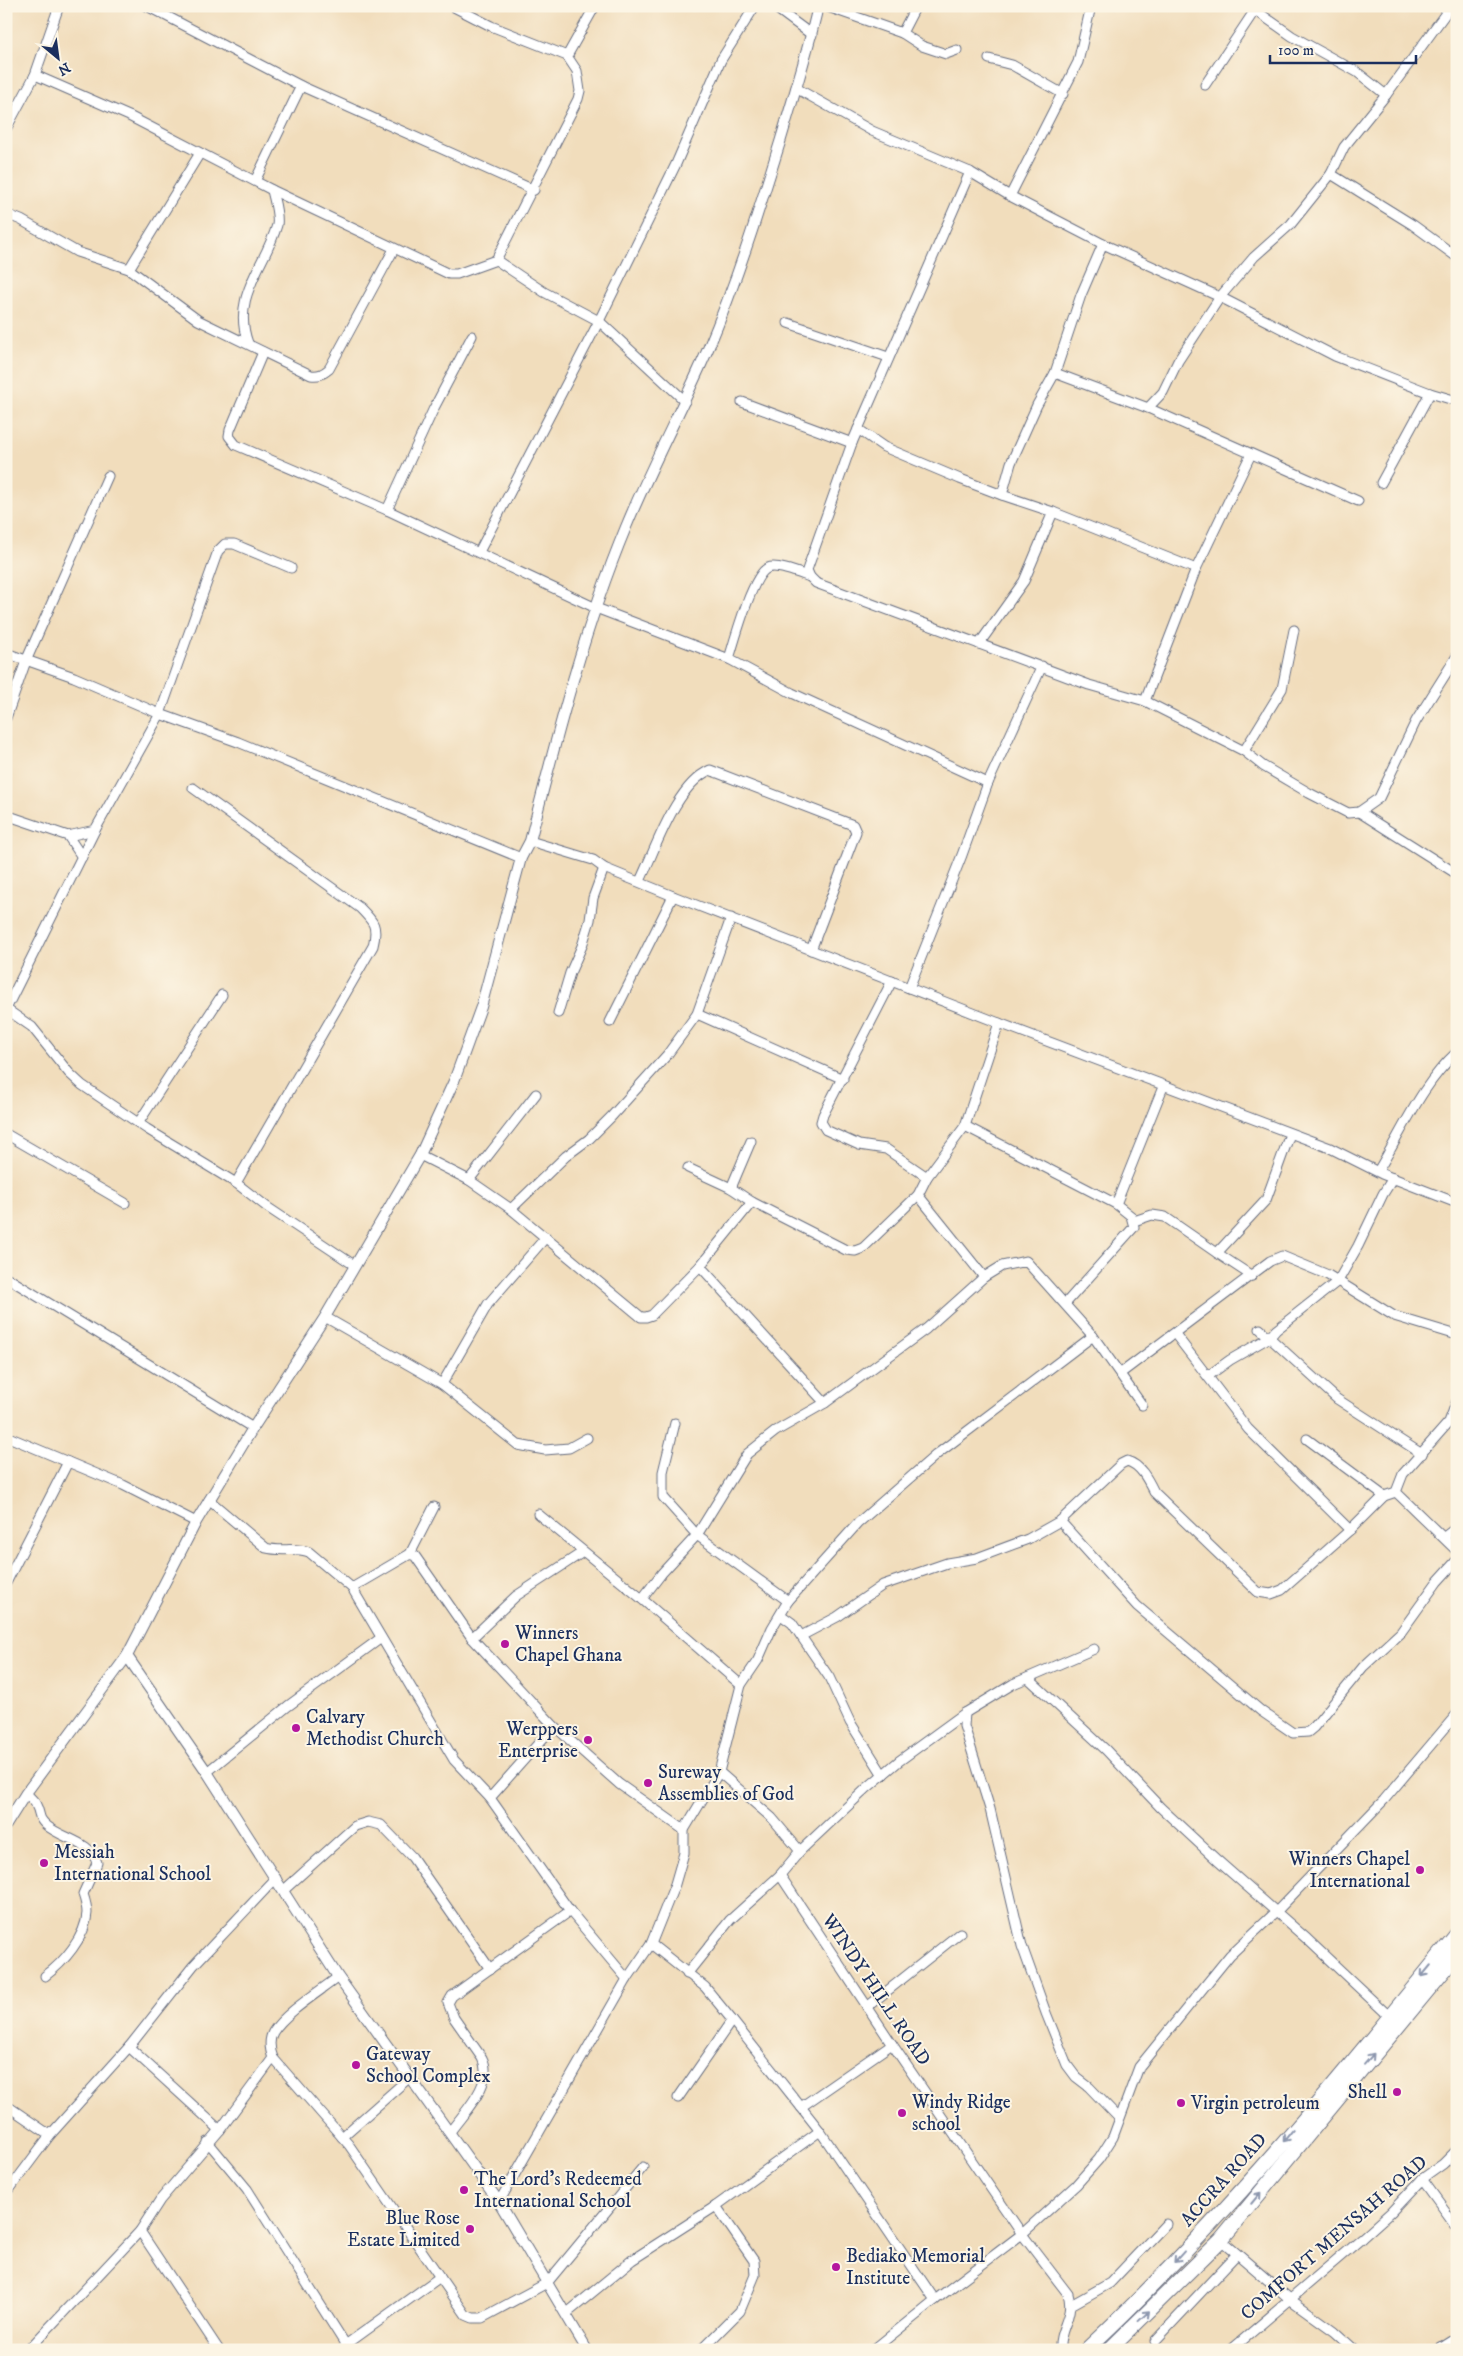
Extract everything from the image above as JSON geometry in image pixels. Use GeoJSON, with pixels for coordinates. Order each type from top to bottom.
{"type":"FeatureCollection","features":[{"type":"Feature","properties":{"kind":"highway","name":"ACCRA ROAD"},"geometry":{"type":"LineString","coordinates":[[1086,2350],[1173,2264],[1270,2158],[1457,1934]]}},
{"type":"Feature","properties":{"kind":"highway","name":"ACCRA ROAD"},"geometry":{"type":"LineString","coordinates":[[1109,2350],[1220,2240],[1457,1955]]}},
{"type":"Feature","properties":{"kind":"street"},"geometry":{"type":"LineString","coordinates":[[6,129],[35,75],[46,38],[59,6]]}},
{"type":"Feature","properties":{"kind":"street"},"geometry":{"type":"LineString","coordinates":[[147,6],[301,86],[534,190]]}},
{"type":"Feature","properties":{"kind":"street"},"geometry":{"type":"LineString","coordinates":[[35,75],[130,116],[272,190],[394,249],[449,274],[457,274],[496,260],[534,190],[580,91],[577,71],[567,56],[490,26],[452,6]]}},
{"type":"Feature","properties":{"kind":"street"},"geometry":{"type":"LineString","coordinates":[[567,56],[595,6]]}},
{"type":"Feature","properties":{"kind":"street"},"geometry":{"type":"LineString","coordinates":[[479,552],[599,321],[676,164],[722,60],[755,6]]}},
{"type":"Feature","properties":{"kind":"street"},"geometry":{"type":"LineString","coordinates":[[772,6],[812,35]]}},
{"type":"Feature","properties":{"kind":"street"},"geometry":{"type":"LineString","coordinates":[[6,1825],[26,1793],[127,1656],[196,1522],[253,1428],[325,1317],[420,1155],[454,1081],[481,1007],[521,858],[530,841],[561,718],[596,608],[631,514],[709,347],[745,251],[812,35],[818,6]]}},
{"type":"Feature","properties":{"kind":"street"},"geometry":{"type":"LineString","coordinates":[[825,6],[902,33],[922,46],[946,54],[957,50]]}},
{"type":"Feature","properties":{"kind":"street"},"geometry":{"type":"LineString","coordinates":[[902,33],[916,6]]}},
{"type":"Feature","properties":{"kind":"street"},"geometry":{"type":"LineString","coordinates":[[1010,196],[1078,62],[1092,6]]}},
{"type":"Feature","properties":{"kind":"street"},"geometry":{"type":"LineString","coordinates":[[1148,408],[1163,392],[1178,361],[1220,297],[1254,257],[1291,224],[1331,174],[1344,147],[1386,95],[1451,6]]}},
{"type":"Feature","properties":{"kind":"street"},"geometry":{"type":"LineString","coordinates":[[1204,85],[1256,8],[1292,36],[1357,72],[1386,95]]}},
{"type":"Feature","properties":{"kind":"street"},"geometry":{"type":"LineString","coordinates":[[989,59],[1012,66],[1063,94]]}},
{"type":"Feature","properties":{"kind":"street"},"geometry":{"type":"LineString","coordinates":[[255,180],[301,86]]}},
{"type":"Feature","properties":{"kind":"street"},"geometry":{"type":"LineString","coordinates":[[796,88],[872,130],[970,172],[1010,196],[1103,244],[1220,297],[1335,356],[1430,394],[1457,401]]}},
{"type":"Feature","properties":{"kind":"street"},"geometry":{"type":"LineString","coordinates":[[128,270],[200,152]]}},
{"type":"Feature","properties":{"kind":"street"},"geometry":{"type":"LineString","coordinates":[[970,172],[888,357],[852,444],[807,570],[810,577],[816,583],[1089,685],[1145,701],[1244,751],[1263,766],[1348,813],[1358,812],[1378,798],[1416,721],[1454,667],[1457,656]]}},
{"type":"Feature","properties":{"kind":"street"},"geometry":{"type":"LineString","coordinates":[[1331,174],[1412,225],[1457,257]]}},
{"type":"Feature","properties":{"kind":"street"},"geometry":{"type":"LineString","coordinates":[[248,342],[242,318],[244,305],[253,277],[277,224],[272,190]]}},
{"type":"Feature","properties":{"kind":"street"},"geometry":{"type":"LineString","coordinates":[[6,214],[21,220],[77,252],[128,270],[198,320],[248,342],[263,352],[311,375],[323,374],[329,369],[394,249]]}},
{"type":"Feature","properties":{"kind":"street"},"geometry":{"type":"LineString","coordinates":[[1002,496],[1011,464],[1037,405],[1055,372],[1081,294],[1103,244]]}},
{"type":"Feature","properties":{"kind":"street"},"geometry":{"type":"LineString","coordinates":[[496,260],[544,292],[599,321],[685,401]]}},
{"type":"Feature","properties":{"kind":"street"},"geometry":{"type":"LineString","coordinates":[[788,323],[888,357]]}},
{"type":"Feature","properties":{"kind":"street"},"geometry":{"type":"LineString","coordinates":[[388,510],[434,408],[472,336]]}},
{"type":"Feature","properties":{"kind":"street"},"geometry":{"type":"LineString","coordinates":[[263,352],[230,430],[229,436],[232,441],[388,510],[596,608],[729,659],[792,693],[988,783]]}},
{"type":"Feature","properties":{"kind":"street"},"geometry":{"type":"LineString","coordinates":[[1055,372],[1148,408],[1358,501]]}},
{"type":"Feature","properties":{"kind":"street"},"geometry":{"type":"LineString","coordinates":[[1381,483],[1430,394]]}},
{"type":"Feature","properties":{"kind":"street"},"geometry":{"type":"LineString","coordinates":[[742,402],[852,444]]}},
{"type":"Feature","properties":{"kind":"street"},"geometry":{"type":"LineString","coordinates":[[858,429],[884,446],[1002,496],[1053,512],[1196,569]]}},
{"type":"Feature","properties":{"kind":"street"},"geometry":{"type":"LineString","coordinates":[[1145,701],[1196,569],[1251,454]]}},
{"type":"Feature","properties":{"kind":"street"},"geometry":{"type":"LineString","coordinates":[[6,718],[26,661],[108,476]]}},
{"type":"Feature","properties":{"kind":"street"},"geometry":{"type":"LineString","coordinates":[[979,644],[1024,581],[1053,512]]}},
{"type":"Feature","properties":{"kind":"street"},"geometry":{"type":"LineString","coordinates":[[291,568],[234,544],[225,544],[218,550],[160,714],[96,830],[6,1009],[38,1032],[69,1073],[82,1085],[236,1183],[267,1207],[354,1265]]}},
{"type":"Feature","properties":{"kind":"street"},"geometry":{"type":"LineString","coordinates":[[729,659],[747,603],[761,573],[767,568],[774,567],[810,577]]}},
{"type":"Feature","properties":{"kind":"street"},"geometry":{"type":"LineString","coordinates":[[1244,751],[1282,689],[1294,630]]}},
{"type":"Feature","properties":{"kind":"street"},"geometry":{"type":"LineString","coordinates":[[6,653],[74,677],[160,714],[238,742],[521,858]]}},
{"type":"Feature","properties":{"kind":"street"},"geometry":{"type":"LineString","coordinates":[[909,988],[962,855],[988,783],[1042,666]]}},
{"type":"Feature","properties":{"kind":"street"},"geometry":{"type":"LineString","coordinates":[[640,881],[673,810],[698,776],[710,770],[853,825],[856,832],[811,950]]}},
{"type":"Feature","properties":{"kind":"street"},"geometry":{"type":"LineString","coordinates":[[193,788],[360,908],[373,921],[376,934],[373,946],[236,1183]]}},
{"type":"Feature","properties":{"kind":"street"},"geometry":{"type":"LineString","coordinates":[[1358,812],[1457,874]]}},
{"type":"Feature","properties":{"kind":"street"},"geometry":{"type":"LineString","coordinates":[[6,815],[68,836],[96,830]]}},
{"type":"Feature","properties":{"kind":"street"},"geometry":{"type":"LineString","coordinates":[[68,836],[82,857]]}},
{"type":"Feature","properties":{"kind":"street"},"geometry":{"type":"LineString","coordinates":[[530,841],[593,860],[604,868],[673,896],[892,980],[998,1024],[1330,1148],[1393,1178],[1457,1203]]}},
{"type":"Feature","properties":{"kind":"street"},"geometry":{"type":"LineString","coordinates":[[558,1013],[570,973],[590,920],[593,898],[604,868]]}},
{"type":"Feature","properties":{"kind":"street"},"geometry":{"type":"LineString","coordinates":[[610,1022],[673,896]]}},
{"type":"Feature","properties":{"kind":"street"},"geometry":{"type":"LineString","coordinates":[[511,1209],[566,1156],[589,1139],[667,1055],[697,1014],[731,918]]}},
{"type":"Feature","properties":{"kind":"street"},"geometry":{"type":"LineString","coordinates":[[892,980],[821,1122],[826,1130],[859,1144],[886,1150],[927,1177]]}},
{"type":"Feature","properties":{"kind":"street"},"geometry":{"type":"LineString","coordinates":[[139,1122],[222,995]]}},
{"type":"Feature","properties":{"kind":"street"},"geometry":{"type":"LineString","coordinates":[[697,1014],[842,1079]]}},
{"type":"Feature","properties":{"kind":"street"},"geometry":{"type":"LineString","coordinates":[[688,1168],[731,1188],[752,1202],[846,1250],[855,1251],[863,1248],[918,1195],[927,1177],[965,1126],[998,1024]]}},
{"type":"Feature","properties":{"kind":"street"},"geometry":{"type":"LineString","coordinates":[[1378,1171],[1411,1108],[1446,1062],[1457,1052]]}},
{"type":"Feature","properties":{"kind":"street"},"geometry":{"type":"LineString","coordinates":[[1116,1204],[1163,1087]]}},
{"type":"Feature","properties":{"kind":"street"},"geometry":{"type":"LineString","coordinates":[[470,1180],[536,1094]]}},
{"type":"Feature","properties":{"kind":"street"},"geometry":{"type":"LineString","coordinates":[[965,1126],[1116,1204],[1134,1221],[1134,1227],[1065,1304]]}},
{"type":"Feature","properties":{"kind":"street"},"geometry":{"type":"LineString","coordinates":[[6,1134],[125,1203]]}},
{"type":"Feature","properties":{"kind":"street"},"geometry":{"type":"LineString","coordinates":[[1218,1253],[1266,1200],[1290,1134]]}},
{"type":"Feature","properties":{"kind":"street"},"geometry":{"type":"LineString","coordinates":[[731,1188],[751,1141]]}},
{"type":"Feature","properties":{"kind":"street"},"geometry":{"type":"LineString","coordinates":[[420,1155],[470,1180],[511,1209],[641,1316],[646,1317],[652,1314],[700,1266],[752,1202]]}},
{"type":"Feature","properties":{"kind":"street"},"geometry":{"type":"LineString","coordinates":[[1208,1376],[1230,1360],[1270,1337],[1276,1330],[1338,1280],[1393,1178]]}},
{"type":"Feature","properties":{"kind":"street"},"geometry":{"type":"LineString","coordinates":[[918,1195],[984,1277]]}},
{"type":"Feature","properties":{"kind":"street"},"geometry":{"type":"LineString","coordinates":[[1134,1221],[1152,1215],[1165,1217],[1252,1276]]}},
{"type":"Feature","properties":{"kind":"street"},"geometry":{"type":"LineString","coordinates":[[442,1384],[488,1304],[546,1237]]}},
{"type":"Feature","properties":{"kind":"street"},"geometry":{"type":"LineString","coordinates":[[1121,1374],[1270,1261],[1282,1256],[1338,1280],[1394,1316],[1457,1335]]}},
{"type":"Feature","properties":{"kind":"street"},"geometry":{"type":"LineString","coordinates":[[642,1599],[662,1573],[697,1535],[747,1454],[776,1431],[824,1403],[926,1329],[984,1277],[1002,1266],[1026,1261],[1093,1336],[1142,1405]]}},
{"type":"Feature","properties":{"kind":"street"},"geometry":{"type":"LineString","coordinates":[[700,1266],[824,1403]]}},
{"type":"Feature","properties":{"kind":"street"},"geometry":{"type":"LineString","coordinates":[[7,1278],[253,1428]]}},
{"type":"Feature","properties":{"kind":"street"},"geometry":{"type":"LineString","coordinates":[[325,1317],[442,1384],[518,1445],[545,1450],[568,1448],[587,1438]]}},
{"type":"Feature","properties":{"kind":"street"},"geometry":{"type":"LineString","coordinates":[[1260,1329],[1337,1399],[1422,1454]]}},
{"type":"Feature","properties":{"kind":"street"},"geometry":{"type":"LineString","coordinates":[[1175,1334],[1248,1429],[1350,1530]]}},
{"type":"Feature","properties":{"kind":"street"},"geometry":{"type":"LineString","coordinates":[[499,2202],[626,1979],[651,1944],[675,1884],[684,1853],[684,1830],[719,1772],[741,1685],[758,1660],[772,1628],[788,1601],[858,1523],[936,1455],[1093,1336]]}},
{"type":"Feature","properties":{"kind":"street"},"geometry":{"type":"LineString","coordinates":[[1396,1492],[1403,1474],[1449,1422],[1457,1401]]}},
{"type":"Feature","properties":{"kind":"street"},"geometry":{"type":"LineString","coordinates":[[675,1423],[663,1472],[663,1497],[697,1535],[788,1601]]}},
{"type":"Feature","properties":{"kind":"street"},"geometry":{"type":"LineString","coordinates":[[6,1436],[123,1485],[196,1522]]}},
{"type":"Feature","properties":{"kind":"street"},"geometry":{"type":"LineString","coordinates":[[1306,1439],[1384,1496]]}},
{"type":"Feature","properties":{"kind":"street"},"geometry":{"type":"LineString","coordinates":[[801,1636],[837,1617],[883,1585],[947,1563],[977,1558],[1028,1539],[1060,1521],[1121,1464],[1127,1461],[1133,1463],[1146,1477],[1154,1492],[1258,1592],[1271,1594],[1282,1590],[1350,1530],[1384,1496],[1396,1492]]}},
{"type":"Feature","properties":{"kind":"street"},"geometry":{"type":"LineString","coordinates":[[6,1583],[10,1567],[68,1462]]}},
{"type":"Feature","properties":{"kind":"street"},"geometry":{"type":"LineString","coordinates":[[1396,1492],[1457,1550]]}},
{"type":"Feature","properties":{"kind":"street"},"geometry":{"type":"LineString","coordinates":[[209,1500],[266,1548],[274,1550],[302,1549],[309,1552],[352,1588],[454,1760],[490,1798],[570,1911],[626,1979]]}},
{"type":"Feature","properties":{"kind":"street"},"geometry":{"type":"LineString","coordinates":[[352,1588],[410,1554],[434,1507]]}},
{"type":"Feature","properties":{"kind":"street"},"geometry":{"type":"LineString","coordinates":[[538,1514],[582,1552],[642,1599],[741,1685]]}},
{"type":"Feature","properties":{"kind":"street"},"geometry":{"type":"LineString","coordinates":[[1060,1521],[1137,1606],[1174,1639],[1261,1711],[1293,1733],[1301,1734],[1308,1732],[1314,1727],[1363,1667],[1401,1632],[1437,1582],[1457,1560]]}},
{"type":"Feature","properties":{"kind":"street"},"geometry":{"type":"LineString","coordinates":[[1444,1537],[1457,1527]]}},
{"type":"Feature","properties":{"kind":"street"},"geometry":{"type":"LineString","coordinates":[[472,1638],[516,1596],[582,1552]]}},
{"type":"Feature","properties":{"kind":"street"},"geometry":{"type":"LineString","coordinates":[[410,1554],[421,1562],[472,1638],[554,1726],[619,1784],[684,1830]]}},
{"type":"Feature","properties":{"kind":"street"},"geometry":{"type":"LineString","coordinates":[[780,1615],[792,1623],[829,1677],[850,1722],[883,1775]]}},
{"type":"Feature","properties":{"kind":"street"},"geometry":{"type":"LineString","coordinates":[[207,1772],[288,1706],[382,1638]]}},
{"type":"Feature","properties":{"kind":"street"},"geometry":{"type":"LineString","coordinates":[[687,1974],[730,1920],[780,1875],[800,1851],[883,1775],[966,1713],[1013,1684],[1094,1650]]}},
{"type":"Feature","properties":{"kind":"street"},"geometry":{"type":"LineString","coordinates":[[127,1656],[207,1772],[338,1977],[499,2202],[587,2350]]}},
{"type":"Feature","properties":{"kind":"street"},"geometry":{"type":"LineString","coordinates":[[1028,1678],[1106,1750],[1161,1808],[1389,2016]]}},
{"type":"Feature","properties":{"kind":"street"},"geometry":{"type":"LineString","coordinates":[[966,1713],[964,1726],[990,1809],[1022,1946],[1046,2012],[1072,2071],[1119,2118]]}},
{"type":"Feature","properties":{"kind":"street"},"geometry":{"type":"LineString","coordinates":[[873,2350],[1022,2234],[1076,2185],[1099,2158],[1112,2137],[1140,2067],[1230,1955],[1276,1912],[1384,1800],[1457,1714]]}},
{"type":"Feature","properties":{"kind":"street"},"geometry":{"type":"LineString","coordinates":[[490,1798],[554,1726]]}},
{"type":"Feature","properties":{"kind":"street"},"geometry":{"type":"LineString","coordinates":[[719,1772],[772,1818],[800,1851]]}},
{"type":"Feature","properties":{"kind":"street"},"geometry":{"type":"LineString","coordinates":[[26,1793],[36,1804],[38,1817],[48,1826],[88,1848],[95,1854],[97,1863],[83,1894],[86,1916],[78,1940],[60,1966],[45,1976]]}},
{"type":"Feature","properties":{"kind":"street"},"geometry":{"type":"LineString","coordinates":[[284,1890],[355,1826],[368,1822],[381,1824],[412,1857],[490,1969]]}},
{"type":"Feature","properties":{"kind":"street","name":"WINDY HILL ROAD"},"geometry":{"type":"LineString","coordinates":[[780,1875],[867,2007],[1022,2234],[1068,2294],[1071,2305]]}},
{"type":"Feature","properties":{"kind":"street"},"geometry":{"type":"LineString","coordinates":[[6,2194],[50,2135],[129,2047],[193,1966],[276,1878]]}},
{"type":"Feature","properties":{"kind":"street"},"geometry":{"type":"LineString","coordinates":[[450,2132],[482,2086],[486,2065],[454,2018],[448,2003],[452,1996],[570,1911]]}},
{"type":"Feature","properties":{"kind":"street"},"geometry":{"type":"LineString","coordinates":[[867,2007],[960,1933]]}},
{"type":"Feature","properties":{"kind":"street"},"geometry":{"type":"LineString","coordinates":[[651,1944],[705,1987],[732,2020],[820,2131],[935,2300]]}},
{"type":"Feature","properties":{"kind":"street"},"geometry":{"type":"LineString","coordinates":[[338,1977],[277,2027],[272,2034],[269,2048],[272,2058],[342,2137],[466,2315],[473,2318],[482,2318],[548,2283],[642,2167]]}},
{"type":"Feature","properties":{"kind":"street"},"geometry":{"type":"LineString","coordinates":[[678,2098],[732,2020]]}},
{"type":"Feature","properties":{"kind":"street"},"geometry":{"type":"LineString","coordinates":[[801,2107],[892,2044]]}},
{"type":"Feature","properties":{"kind":"street"},"geometry":{"type":"LineString","coordinates":[[129,2047],[220,2130]]}},
{"type":"Feature","properties":{"kind":"street"},"geometry":{"type":"LineString","coordinates":[[28,2350],[140,2231],[160,2200],[220,2130],[272,2058]]}},
{"type":"Feature","properties":{"kind":"street"},"geometry":{"type":"LineString","coordinates":[[342,2137],[410,2077]]}},
{"type":"Feature","properties":{"kind":"street"},"geometry":{"type":"LineString","coordinates":[[6,2105],[50,2135]]}},
{"type":"Feature","properties":{"kind":"street"},"geometry":{"type":"LineString","coordinates":[[566,2314],[632,2260],[716,2206],[820,2131]]}},
{"type":"Feature","properties":{"kind":"street"},"geometry":{"type":"LineString","coordinates":[[208,2142],[247,2188],[348,2347],[440,2276]]}},
{"type":"Feature","properties":{"kind":"street","name":"COMFORT MENSAH ROAD"},"geometry":{"type":"LineString","coordinates":[[1234,2349],[1391,2212],[1422,2179],[1443,2164],[1457,2150]]}},
{"type":"Feature","properties":{"kind":"street"},"geometry":{"type":"LineString","coordinates":[[1422,2179],[1457,2227]]}},
{"type":"Feature","properties":{"kind":"street"},"geometry":{"type":"LineString","coordinates":[[701,2350],[740,2312],[755,2275],[754,2262],[716,2206]]}},
{"type":"Feature","properties":{"kind":"street"},"geometry":{"type":"LineString","coordinates":[[1060,2350],[1059,2338],[1068,2320],[1071,2305],[1110,2283],[1166,2224]]}},
{"type":"Feature","properties":{"kind":"street"},"geometry":{"type":"LineString","coordinates":[[140,2231],[219,2350]]}},
{"type":"Feature","properties":{"kind":"street"},"geometry":{"type":"LineString","coordinates":[[1220,2240],[1291,2300],[1334,2330],[1355,2350]]}},
{"type":"Feature","properties":{"kind":"street"},"geometry":{"type":"LineString","coordinates":[[1155,2341],[1237,2254]]}},
{"type":"Feature","properties":{"kind":"street"},"geometry":{"type":"LineString","coordinates":[[1438,2350],[1457,2338]]}},
{"type":"Feature","properties":{"kind":"place","name":"Winners Chapel Ghana"},"geometry":{"type":"Point","coordinates":[505,1644]}},
{"type":"Feature","properties":{"kind":"place","name":"Calvary Methodist Church"},"geometry":{"type":"Point","coordinates":[296,1728]}},
{"type":"Feature","properties":{"kind":"place","name":"Werppers Enterprise"},"geometry":{"type":"Point","coordinates":[588,1740]}},
{"type":"Feature","properties":{"kind":"place","name":"Sureway Assemblies of God"},"geometry":{"type":"Point","coordinates":[648,1783]}},
{"type":"Feature","properties":{"kind":"place","name":"Messiah International School"},"geometry":{"type":"Point","coordinates":[44,1863]}},
{"type":"Feature","properties":{"kind":"place","name":"Winners Chapel International"},"geometry":{"type":"Point","coordinates":[1420,1870]}},
{"type":"Feature","properties":{"kind":"place","name":"Gateway School Complex"},"geometry":{"type":"Point","coordinates":[356,2065]}},
{"type":"Feature","properties":{"kind":"place","name":"Shell"},"geometry":{"type":"Point","coordinates":[1397,2092]}},
{"type":"Feature","properties":{"kind":"place","name":"Virgin petroleum"},"geometry":{"type":"Point","coordinates":[1181,2103]}},
{"type":"Feature","properties":{"kind":"place","name":"Windy Ridge school"},"geometry":{"type":"Point","coordinates":[902,2113]}},
{"type":"Feature","properties":{"kind":"place","name":"The Lord's Redeemed International School"},"geometry":{"type":"Point","coordinates":[464,2190]}},
{"type":"Feature","properties":{"kind":"place","name":"Blue Rose Estate Limited"},"geometry":{"type":"Point","coordinates":[470,2229]}},
{"type":"Feature","properties":{"kind":"place","name":"Bediako Memorial Institute"},"geometry":{"type":"Point","coordinates":[836,2267]}}]}
